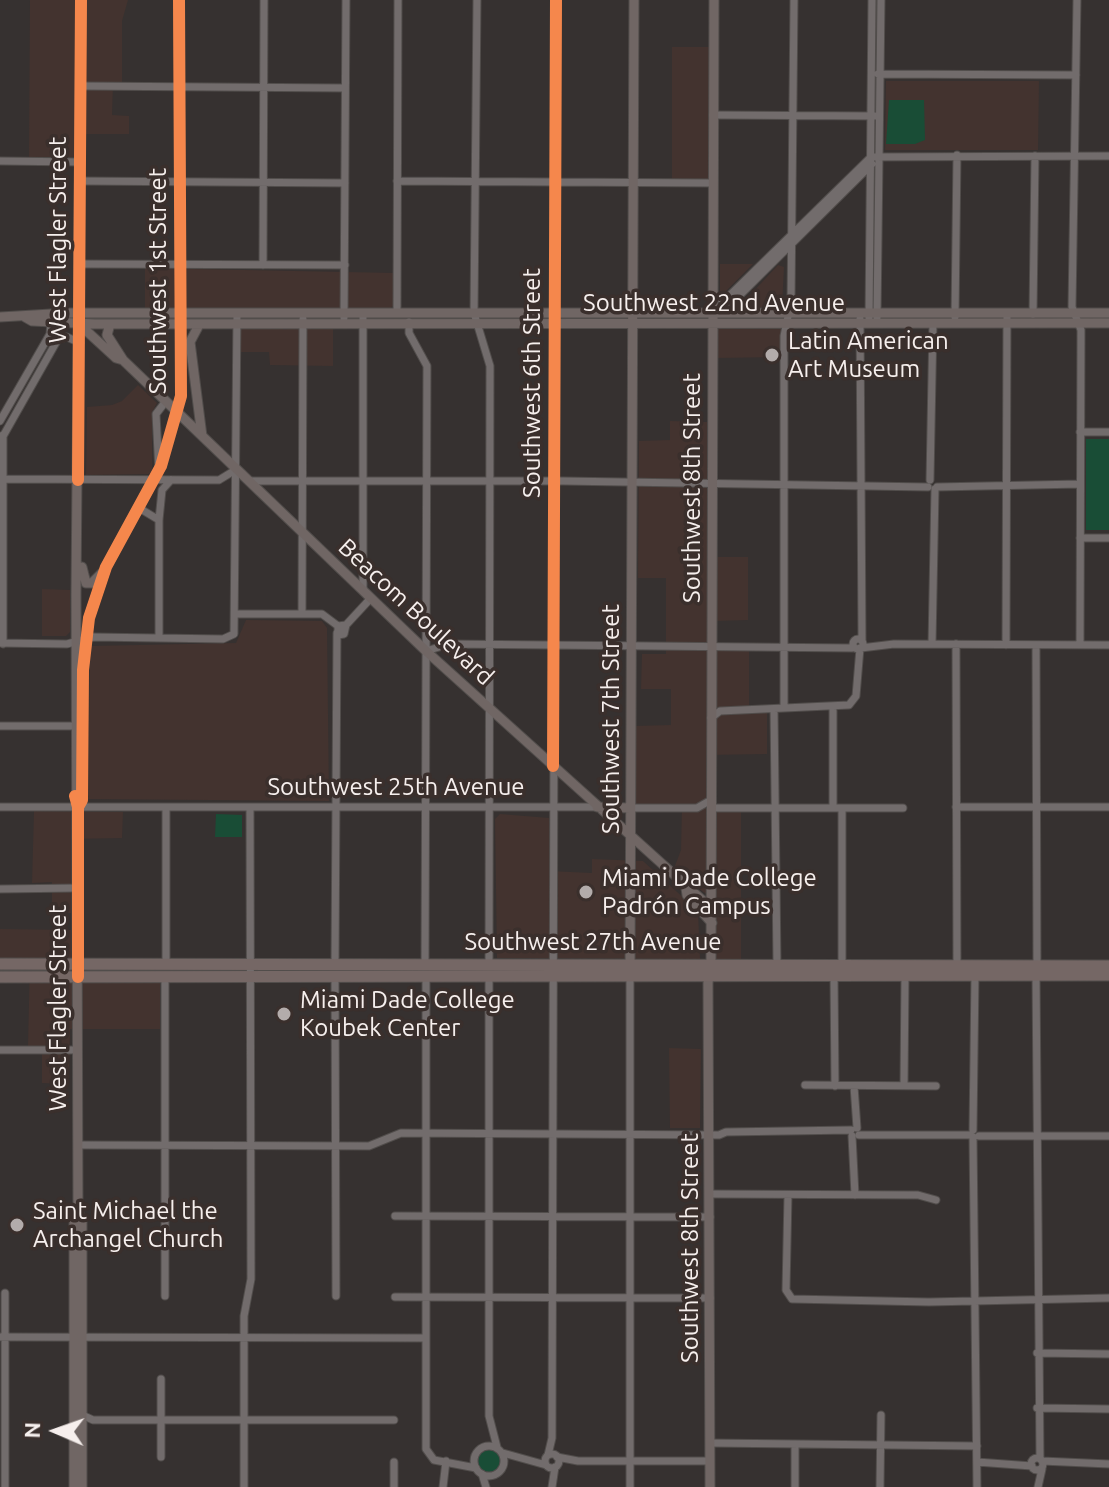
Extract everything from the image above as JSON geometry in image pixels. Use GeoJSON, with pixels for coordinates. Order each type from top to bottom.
{"type":"FeatureCollection","features":[{"type":"Feature","properties":{"kind":"highway","name":"Southwest 27th Avenue"},"geometry":{"type":"LineString","coordinates":[[251,971],[320,977],[350,964],[485,973],[552,971],[630,963],[711,963],[777,964],[905,976],[975,975],[1109,966]]}},
{"type":"Feature","properties":{"kind":"highway"},"geometry":{"type":"LineString","coordinates":[[0,964],[78,971]]}},
{"type":"Feature","properties":{"kind":"highway"},"geometry":{"type":"LineString","coordinates":[[946,975],[957,966]]}},
{"type":"Feature","properties":{"kind":"highway","name":"Southwest 27th Avenue"},"geometry":{"type":"LineString","coordinates":[[552,971],[630,977],[711,977],[985,966],[1109,975]]}},
{"type":"Feature","properties":{"kind":"highway"},"geometry":{"type":"LineString","coordinates":[[975,975],[985,966]]}},
{"type":"Feature","properties":{"kind":"highway","name":"Southwest 27th Avenue"},"geometry":{"type":"LineString","coordinates":[[78,971],[335,971],[412,977],[426,971]]}},
{"type":"Feature","properties":{"kind":"highway"},"geometry":{"type":"LineString","coordinates":[[0,977],[78,971]]}},
{"type":"Feature","properties":{"kind":"main road","name":"West Flagler Street"},"geometry":{"type":"LineString","coordinates":[[78,807],[82,800],[78,480],[81,0]]}},
{"type":"Feature","properties":{"kind":"main road","name":"Southwest 1st Street"},"geometry":{"type":"LineString","coordinates":[[81,640],[106,567],[157,476],[181,396],[179,0]]}},
{"type":"Feature","properties":{"kind":"main road","name":"Southwest 7th Street"},"geometry":{"type":"LineString","coordinates":[[630,977],[634,0]]}},
{"type":"Feature","properties":{"kind":"main road","name":"Southwest 8th Street"},"geometry":{"type":"LineString","coordinates":[[710,1487],[710,1121],[714,986],[711,977],[711,645],[714,0]]}},
{"type":"Feature","properties":{"kind":"main road"},"geometry":{"type":"LineString","coordinates":[[0,317],[25,317],[32,313],[80,318]]}},
{"type":"Feature","properties":{"kind":"main road","name":"Southwest 22nd Avenue"},"geometry":{"type":"LineString","coordinates":[[80,318],[180,313],[237,318],[364,317],[409,322],[474,318],[631,317],[1076,318],[1109,313]]}},
{"type":"Feature","properties":{"kind":"main road","name":"Southwest 22nd Avenue"},"geometry":{"type":"LineString","coordinates":[[364,317],[397,313],[474,318]]}},
{"type":"Feature","properties":{"kind":"main road","name":"Southwest 22nd Avenue"},"geometry":{"type":"LineString","coordinates":[[712,317],[734,313],[788,318]]}},
{"type":"Feature","properties":{"kind":"main road","name":"Southwest 22nd Avenue"},"geometry":{"type":"LineString","coordinates":[[1007,318],[1033,314],[1109,323]]}},
{"type":"Feature","properties":{"kind":"main road"},"geometry":{"type":"LineString","coordinates":[[25,317],[32,321],[51,322],[80,318]]}},
{"type":"Feature","properties":{"kind":"main road","name":"Southwest 22nd Avenue"},"geometry":{"type":"LineString","coordinates":[[80,318],[110,324],[180,325],[237,318]]}},
{"type":"Feature","properties":{"kind":"main road","name":"Beacom Boulevard"},"geometry":{"type":"LineString","coordinates":[[80,318],[116,358],[123,360]]}},
{"type":"Feature","properties":{"kind":"main road","name":"Southwest 22nd Avenue"},"geometry":{"type":"LineString","coordinates":[[868,318],[933,323],[955,318]]}},
{"type":"Feature","properties":{"kind":"main road","name":"Beacom Boulevard"},"geometry":{"type":"LineString","coordinates":[[110,324],[107,335],[123,360],[426,651],[711,908]]}},
{"type":"Feature","properties":{"kind":"main road"},"geometry":{"type":"LineString","coordinates":[[199,325],[191,338],[202,436]]}},
{"type":"Feature","properties":{"kind":"main road"},"geometry":{"type":"LineString","coordinates":[[181,396],[193,372]]}},
{"type":"Feature","properties":{"kind":"main road"},"geometry":{"type":"LineString","coordinates":[[78,480],[82,491],[83,580],[92,583],[106,567]]}},
{"type":"Feature","properties":{"kind":"main road","name":"West Flagler Street"},"geometry":{"type":"LineString","coordinates":[[81,640],[76,726],[78,1210],[74,1221],[74,1258],[82,1415],[82,1487]]}},
{"type":"Feature","properties":{"kind":"main road","name":"Southwest 25th Avenue"},"geometry":{"type":"LineString","coordinates":[[597,807],[630,808]]}},
{"type":"Feature","properties":{"kind":"main road","name":"Beacom Boulevard"},"geometry":{"type":"LineString","coordinates":[[686,888],[687,895],[712,923]]}},
{"type":"Feature","properties":{"kind":"main road","name":"West Flagler Street"},"geometry":{"type":"LineString","coordinates":[[74,1487],[82,1220],[78,1210]]}},
{"type":"Feature","properties":{"kind":"main road"},"geometry":{"type":"LineString","coordinates":[[74,1258],[81,1272]]}},
{"type":"Feature","properties":{"kind":"street"},"geometry":{"type":"LineString","coordinates":[[263,265],[264,0]]}},
{"type":"Feature","properties":{"kind":"street"},"geometry":{"type":"LineString","coordinates":[[344,317],[346,0]]}},
{"type":"Feature","properties":{"kind":"street"},"geometry":{"type":"LineString","coordinates":[[397,313],[398,0]]}},
{"type":"Feature","properties":{"kind":"street"},"geometry":{"type":"LineString","coordinates":[[477,0],[474,318],[490,366],[489,807],[485,973],[489,1416],[479,1450],[479,1471],[489,1487],[499,1471],[500,1450],[489,1416]]}},
{"type":"Feature","properties":{"kind":"street","name":"Southwest 6th Street"},"geometry":{"type":"LineString","coordinates":[[552,1487],[556,0]]}},
{"type":"Feature","properties":{"kind":"street"},"geometry":{"type":"LineString","coordinates":[[784,708],[784,484],[792,232],[794,0]]}},
{"type":"Feature","properties":{"kind":"street"},"geometry":{"type":"LineString","coordinates":[[872,0],[876,74]]}},
{"type":"Feature","properties":{"kind":"street"},"geometry":{"type":"LineString","coordinates":[[711,718],[720,711],[833,708],[854,701],[859,630],[859,485],[881,0]]}},
{"type":"Feature","properties":{"kind":"street"},"geometry":{"type":"LineString","coordinates":[[1077,0],[1075,156],[1080,645]]}},
{"type":"Feature","properties":{"kind":"street"},"geometry":{"type":"LineString","coordinates":[[876,74],[1076,75]]}},
{"type":"Feature","properties":{"kind":"street"},"geometry":{"type":"LineString","coordinates":[[81,86],[345,88]]}},
{"type":"Feature","properties":{"kind":"street"},"geometry":{"type":"LineString","coordinates":[[713,115],[875,116]]}},
{"type":"Feature","properties":{"kind":"street"},"geometry":{"type":"LineString","coordinates":[[734,313],[732,304],[748,281],[792,232],[873,159],[957,155],[1109,156]]}},
{"type":"Feature","properties":{"kind":"street"},"geometry":{"type":"LineString","coordinates":[[955,318],[957,155]]}},
{"type":"Feature","properties":{"kind":"street"},"geometry":{"type":"LineString","coordinates":[[1033,314],[1035,156]]}},
{"type":"Feature","properties":{"kind":"street"},"geometry":{"type":"LineString","coordinates":[[712,294],[726,298],[748,281],[791,244],[873,159]]}},
{"type":"Feature","properties":{"kind":"street"},"geometry":{"type":"LineString","coordinates":[[868,318],[873,159]]}},
{"type":"Feature","properties":{"kind":"street"},"geometry":{"type":"LineString","coordinates":[[0,161],[80,162]]}},
{"type":"Feature","properties":{"kind":"street"},"geometry":{"type":"LineString","coordinates":[[80,181],[345,183]]}},
{"type":"Feature","properties":{"kind":"street"},"geometry":{"type":"LineString","coordinates":[[397,181],[712,183]]}},
{"type":"Feature","properties":{"kind":"street"},"geometry":{"type":"LineString","coordinates":[[80,264],[345,265]]}},
{"type":"Feature","properties":{"kind":"street"},"geometry":{"type":"LineString","coordinates":[[302,613],[303,317]]}},
{"type":"Feature","properties":{"kind":"street"},"geometry":{"type":"LineString","coordinates":[[363,590],[364,317]]}},
{"type":"Feature","properties":{"kind":"street"},"geometry":{"type":"LineString","coordinates":[[80,343],[67,337],[58,339],[2,438],[2,644],[232,636],[236,614],[237,318]]}},
{"type":"Feature","properties":{"kind":"street"},"geometry":{"type":"LineString","coordinates":[[1006,645],[1007,318]]}},
{"type":"Feature","properties":{"kind":"street"},"geometry":{"type":"LineString","coordinates":[[0,421],[50,334],[51,322]]}},
{"type":"Feature","properties":{"kind":"street"},"geometry":{"type":"LineString","coordinates":[[409,322],[409,333],[426,362],[426,1453],[434,1460],[479,1471],[499,1471],[525,1461],[710,1461]]}},
{"type":"Feature","properties":{"kind":"street"},"geometry":{"type":"LineString","coordinates":[[932,644],[933,323]]}},
{"type":"Feature","properties":{"kind":"street","name":"Southwest 1st Street"},"geometry":{"type":"LineString","coordinates":[[157,476],[156,416],[166,401]]}},
{"type":"Feature","properties":{"kind":"street"},"geometry":{"type":"LineString","coordinates":[[1080,432],[1109,432]]}},
{"type":"Feature","properties":{"kind":"street"},"geometry":{"type":"LineString","coordinates":[[1,479],[78,480],[157,476],[171,480],[219,480],[237,469]]}},
{"type":"Feature","properties":{"kind":"street"},"geometry":{"type":"LineString","coordinates":[[159,638],[159,520],[162,490],[171,480]]}},
{"type":"Feature","properties":{"kind":"street"},"geometry":{"type":"LineString","coordinates":[[249,481],[1080,484]]}},
{"type":"Feature","properties":{"kind":"street"},"geometry":{"type":"LineString","coordinates":[[139,508],[159,520]]}},
{"type":"Feature","properties":{"kind":"street"},"geometry":{"type":"LineString","coordinates":[[1080,538],[1109,538]]}},
{"type":"Feature","properties":{"kind":"street"},"geometry":{"type":"LineString","coordinates":[[336,1296],[335,808],[340,628],[371,598]]}},
{"type":"Feature","properties":{"kind":"street"},"geometry":{"type":"LineString","coordinates":[[236,614],[326,615],[340,628]]}},
{"type":"Feature","properties":{"kind":"street"},"geometry":{"type":"LineString","coordinates":[[426,651],[438,645],[489,644],[1109,645]]}},
{"type":"Feature","properties":{"kind":"street"},"geometry":{"type":"LineString","coordinates":[[956,644],[957,966]]}},
{"type":"Feature","properties":{"kind":"street"},"geometry":{"type":"LineString","coordinates":[[1036,645],[1038,1484]]}},
{"type":"Feature","properties":{"kind":"street"},"geometry":{"type":"LineString","coordinates":[[833,708],[838,808],[835,1086]]}},
{"type":"Feature","properties":{"kind":"street"},"geometry":{"type":"LineString","coordinates":[[774,709],[777,964]]}},
{"type":"Feature","properties":{"kind":"street"},"geometry":{"type":"LineString","coordinates":[[0,726],[76,726]]}},
{"type":"Feature","properties":{"kind":"street","name":"Southwest 25th Avenue"},"geometry":{"type":"LineString","coordinates":[[630,808],[697,808],[711,804],[903,808]]}},
{"type":"Feature","properties":{"kind":"street","name":"Southwest 25th Avenue"},"geometry":{"type":"LineString","coordinates":[[0,807],[597,807]]}},
{"type":"Feature","properties":{"kind":"street"},"geometry":{"type":"LineString","coordinates":[[165,1296],[166,807]]}},
{"type":"Feature","properties":{"kind":"street"},"geometry":{"type":"LineString","coordinates":[[244,1487],[244,1309],[251,1279],[250,807]]}},
{"type":"Feature","properties":{"kind":"street"},"geometry":{"type":"LineString","coordinates":[[956,807],[1109,807]]}},
{"type":"Feature","properties":{"kind":"street"},"geometry":{"type":"LineString","coordinates":[[0,889],[78,888]]}},
{"type":"Feature","properties":{"kind":"street"},"geometry":{"type":"LineString","coordinates":[[975,975],[977,1487]]}},
{"type":"Feature","properties":{"kind":"street"},"geometry":{"type":"LineString","coordinates":[[904,1085],[905,976]]}},
{"type":"Feature","properties":{"kind":"street","name":"Southwest 7th Street"},"geometry":{"type":"LineString","coordinates":[[630,977],[630,1487]]}},
{"type":"Feature","properties":{"kind":"street"},"geometry":{"type":"LineString","coordinates":[[0,1050],[78,1050]]}},
{"type":"Feature","properties":{"kind":"street"},"geometry":{"type":"LineString","coordinates":[[805,1085],[936,1086]]}},
{"type":"Feature","properties":{"kind":"street"},"geometry":{"type":"LineString","coordinates":[[854,1086],[855,1195]]}},
{"type":"Feature","properties":{"kind":"street"},"geometry":{"type":"LineString","coordinates":[[710,1121],[726,1132]]}},
{"type":"Feature","properties":{"kind":"street"},"geometry":{"type":"LineString","coordinates":[[78,1145],[374,1145],[398,1134],[425,1133],[710,1135],[726,1132],[855,1132],[1109,1136]]}},
{"type":"Feature","properties":{"kind":"street"},"geometry":{"type":"LineString","coordinates":[[693,1135],[710,1147]]}},
{"type":"Feature","properties":{"kind":"street"},"geometry":{"type":"LineString","coordinates":[[710,1194],[922,1196],[936,1200]]}},
{"type":"Feature","properties":{"kind":"street"},"geometry":{"type":"LineString","coordinates":[[788,1195],[788,1296],[795,1300],[1109,1298]]}},
{"type":"Feature","properties":{"kind":"street"},"geometry":{"type":"LineString","coordinates":[[395,1216],[710,1217]]}},
{"type":"Feature","properties":{"kind":"street"},"geometry":{"type":"LineString","coordinates":[[5,1293],[5,1487]]}},
{"type":"Feature","properties":{"kind":"street"},"geometry":{"type":"LineString","coordinates":[[395,1297],[710,1298]]}},
{"type":"Feature","properties":{"kind":"street"},"geometry":{"type":"LineString","coordinates":[[3,1337],[426,1338]]}},
{"type":"Feature","properties":{"kind":"street"},"geometry":{"type":"LineString","coordinates":[[1037,1353],[1109,1354]]}},
{"type":"Feature","properties":{"kind":"street"},"geometry":{"type":"LineString","coordinates":[[161,1379],[161,1457]]}},
{"type":"Feature","properties":{"kind":"street"},"geometry":{"type":"LineString","coordinates":[[1037,1408],[1109,1409]]}},
{"type":"Feature","properties":{"kind":"street"},"geometry":{"type":"LineString","coordinates":[[82,1415],[93,1420],[394,1420]]}},
{"type":"Feature","properties":{"kind":"street"},"geometry":{"type":"LineString","coordinates":[[880,1487],[881,1415]]}},
{"type":"Feature","properties":{"kind":"street"},"geometry":{"type":"LineString","coordinates":[[82,1427],[93,1420]]}},
{"type":"Feature","properties":{"kind":"street"},"geometry":{"type":"LineString","coordinates":[[710,1443],[977,1446]]}},
{"type":"Feature","properties":{"kind":"street"},"geometry":{"type":"LineString","coordinates":[[795,1444],[795,1487]]}},
{"type":"Feature","properties":{"kind":"street"},"geometry":{"type":"LineString","coordinates":[[448,1461],[479,1450],[500,1450],[525,1461]]}},
{"type":"Feature","properties":{"kind":"street"},"geometry":{"type":"LineString","coordinates":[[443,1487],[448,1461]]}},
{"type":"Feature","properties":{"kind":"street"},"geometry":{"type":"LineString","coordinates":[[394,1462],[394,1487]]}},
{"type":"Feature","properties":{"kind":"street"},"geometry":{"type":"LineString","coordinates":[[977,1462],[1109,1464]]}},
{"type":"Feature","properties":{"kind":"shaded area"},"geometry":{"type":"Polygon","coordinates":[[[30,0],[128,0],[122,21],[122,82],[113,83],[112,115],[129,116],[129,134],[75,134],[75,157],[29,157],[30,0]]]}},
{"type":"Feature","properties":{"kind":"shaded area"},"geometry":{"type":"Polygon","coordinates":[[[672,47],[710,47],[710,180],[672,181],[672,47]]]}},
{"type":"Feature","properties":{"kind":"shaded area"},"geometry":{"type":"Polygon","coordinates":[[[886,81],[1039,81],[1038,150],[885,150],[886,81]]]}},
{"type":"Feature","properties":{"kind":"shaded area"},"geometry":{"type":"Polygon","coordinates":[[[720,264],[753,264],[724,293],[720,293],[720,264]]]}},
{"type":"Feature","properties":{"kind":"shaded area"},"geometry":{"type":"Polygon","coordinates":[[[778,265],[784,267],[782,307],[738,308],[778,265]]]}},
{"type":"Feature","properties":{"kind":"shaded area"},"geometry":{"type":"Polygon","coordinates":[[[145,268],[395,273],[394,305],[388,310],[333,310],[333,366],[270,365],[269,352],[240,352],[240,311],[145,310],[145,268]]]}},
{"type":"Feature","properties":{"kind":"shaded area"},"geometry":{"type":"Polygon","coordinates":[[[781,324],[782,357],[717,358],[718,325],[781,324]]]}},
{"type":"Feature","properties":{"kind":"shaded area"},"geometry":{"type":"Polygon","coordinates":[[[138,385],[157,403],[152,412],[152,474],[86,475],[87,407],[122,401],[138,385]]]}},
{"type":"Feature","properties":{"kind":"shaded area"},"geometry":{"type":"Polygon","coordinates":[[[670,421],[707,422],[707,557],[748,557],[748,620],[714,621],[714,647],[749,648],[749,712],[767,713],[767,754],[706,755],[706,811],[741,810],[741,962],[715,962],[715,900],[673,871],[681,850],[682,806],[633,805],[634,726],[671,725],[671,689],[641,689],[642,654],[666,654],[666,578],[638,578],[639,441],[670,440],[670,421]]]}},
{"type":"Feature","properties":{"kind":"shaded area"},"geometry":{"type":"Polygon","coordinates":[[[42,589],[70,590],[70,632],[66,636],[42,636],[42,589]]]}},
{"type":"Feature","properties":{"kind":"shaded area"},"geometry":{"type":"Polygon","coordinates":[[[246,620],[322,621],[327,628],[329,801],[88,799],[90,646],[236,643],[246,620]]]}},
{"type":"Feature","properties":{"kind":"shaded area"},"geometry":{"type":"Polygon","coordinates":[[[34,811],[123,812],[122,838],[71,839],[71,913],[52,913],[52,882],[32,883],[34,811]]]}},
{"type":"Feature","properties":{"kind":"shaded area","name":"Miami Dade College Padrón Campus"},"geometry":{"type":"Polygon","coordinates":[[[500,814],[549,818],[549,871],[592,873],[592,859],[643,861],[698,911],[700,959],[497,958],[495,819],[500,814]]]}},
{"type":"Feature","properties":{"kind":"shaded area"},"geometry":{"type":"Polygon","coordinates":[[[0,929],[71,930],[71,981],[160,982],[160,1029],[70,1029],[69,1084],[42,1083],[42,1046],[28,1046],[30,959],[0,959],[0,929]]]}},
{"type":"Feature","properties":{"kind":"shaded area"},"geometry":{"type":"Polygon","coordinates":[[[669,1048],[701,1049],[700,1128],[670,1128],[669,1048]]]}},
{"type":"Feature","properties":{"kind":"green space"},"geometry":{"type":"Polygon","coordinates":[[[889,100],[924,100],[925,140],[915,144],[886,144],[889,100]]]}},
{"type":"Feature","properties":{"kind":"green space"},"geometry":{"type":"Polygon","coordinates":[[[1086,439],[1109,439],[1109,530],[1086,530],[1086,439]]]}},
{"type":"Feature","properties":{"kind":"green space"},"geometry":{"type":"Polygon","coordinates":[[[216,814],[242,815],[242,837],[215,837],[216,814]]]}},
{"type":"Feature","properties":{"kind":"green space"},"geometry":{"type":"Polygon","coordinates":[[[489,1448],[498,1451],[501,1460],[498,1469],[489,1472],[480,1469],[477,1460],[480,1451],[489,1448]]]}},
{"type":"Feature","properties":{"kind":"cycle path"},"geometry":{"type":"LineString","coordinates":[[78,480],[81,0]]}},
{"type":"Feature","properties":{"kind":"cycle path"},"geometry":{"type":"LineString","coordinates":[[78,807],[82,800],[83,670],[89,618],[106,567],[161,466],[181,396],[179,0]]}},
{"type":"Feature","properties":{"kind":"cycle path"},"geometry":{"type":"LineString","coordinates":[[553,766],[556,0]]}},
{"type":"Feature","properties":{"kind":"cycle path"},"geometry":{"type":"LineString","coordinates":[[75,796],[78,807],[78,977]]}},
{"type":"Feature","properties":{"kind":"place","name":"Latin American Art Museum"},"geometry":{"type":"Point","coordinates":[772,355]}},
{"type":"Feature","properties":{"kind":"place","name":"Miami Dade College Padrón Campus"},"geometry":{"type":"Point","coordinates":[586,892]}},
{"type":"Feature","properties":{"kind":"place","name":"Miami Dade College Koubek Center"},"geometry":{"type":"Point","coordinates":[284,1014]}},
{"type":"Feature","properties":{"kind":"place","name":"Saint Michael the Archangel Church"},"geometry":{"type":"Point","coordinates":[17,1225]}}]}
